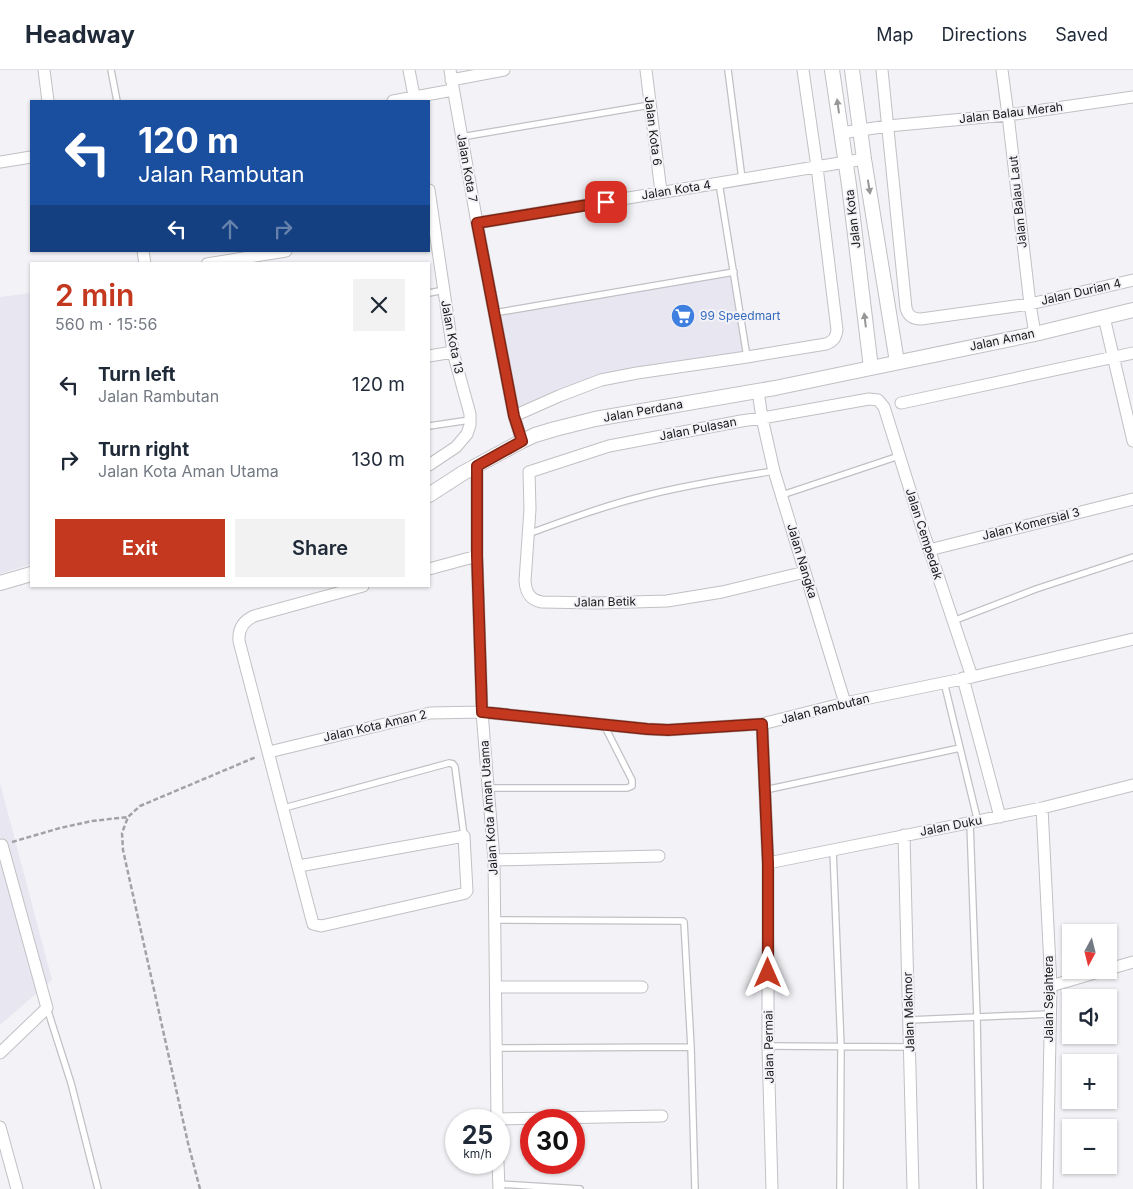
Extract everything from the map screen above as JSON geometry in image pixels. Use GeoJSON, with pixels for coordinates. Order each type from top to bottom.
{"type":"FeatureCollection","features":[{"type":"Feature","properties":{"kind":"street"},"geometry":{"type":"LineString","coordinates":[[44,70],[48,100]]}},
{"type":"Feature","properties":{"kind":"street"},"geometry":{"type":"LineString","coordinates":[[409,70],[414,100],[452,80],[504,70]]}},
{"type":"Feature","properties":{"kind":"street","name":"Jalan Kota 6"},"geometry":{"type":"LineString","coordinates":[[646,70],[661,192]]}},
{"type":"Feature","properties":{"kind":"street"},"geometry":{"type":"LineString","coordinates":[[514,416],[602,380],[637,373],[747,358],[826,344],[835,339],[817,167],[803,70]]}},
{"type":"Feature","properties":{"kind":"street","name":"Jalan Kota"},"geometry":{"type":"LineString","coordinates":[[832,70],[846,161],[871,368]]}},
{"type":"Feature","properties":{"kind":"street","name":"Jalan Kota"},"geometry":{"type":"LineString","coordinates":[[852,70],[864,159],[897,362]]}},
{"type":"Feature","properties":{"kind":"street"},"geometry":{"type":"LineString","coordinates":[[882,70],[888,126]]}},
{"type":"Feature","properties":{"kind":"street","name":"Jalan Balau Laut"},"geometry":{"type":"LineString","coordinates":[[1002,70],[1035,334]]}},
{"type":"Feature","properties":{"kind":"street","name":"Jalan Kota 7"},"geometry":{"type":"LineString","coordinates":[[452,80],[494,313],[514,416],[522,441]]}},
{"type":"Feature","properties":{"kind":"street","name":"Jalan Balau Merah"},"geometry":{"type":"LineString","coordinates":[[841,133],[860,129],[1008,114],[1133,97]]}},
{"type":"Feature","properties":{"kind":"street","name":"Jalan Durian 4"},"geometry":{"type":"LineString","coordinates":[[888,126],[906,308],[907,313],[911,317],[921,320],[1030,304],[1133,280]]}},
{"type":"Feature","properties":{"kind":"street"},"geometry":{"type":"LineString","coordinates":[[0,162],[30,157]]}},
{"type":"Feature","properties":{"kind":"street","name":"Jalan Kota 4"},"geometry":{"type":"LineString","coordinates":[[477,223],[864,159]]}},
{"type":"Feature","properties":{"kind":"street","name":"Jalan Kota 13"},"geometry":{"type":"LineString","coordinates":[[430,203],[432,228],[453,352],[470,420]]}},
{"type":"Feature","properties":{"kind":"street"},"geometry":{"type":"LineString","coordinates":[[219,262],[280,252]]}},
{"type":"Feature","properties":{"kind":"street","name":"Jalan Aman"},"geometry":{"type":"LineString","coordinates":[[871,368],[1035,334],[1133,310]]}},
{"type":"Feature","properties":{"kind":"street"},"geometry":{"type":"LineString","coordinates":[[1104,317],[1133,441]]}},
{"type":"Feature","properties":{"kind":"street"},"geometry":{"type":"LineString","coordinates":[[430,356],[453,352]]}},
{"type":"Feature","properties":{"kind":"street"},"geometry":{"type":"LineString","coordinates":[[901,403],[1133,353]]}},
{"type":"Feature","properties":{"kind":"street","name":"Jalan Perdana"},"geometry":{"type":"LineString","coordinates":[[430,494],[463,473],[522,441],[555,429],[595,419],[758,391],[871,368]]}},
{"type":"Feature","properties":{"kind":"street","name":"Jalan Nangka"},"geometry":{"type":"LineString","coordinates":[[758,391],[774,470],[845,703]]}},
{"type":"Feature","properties":{"kind":"street","name":"Jalan Pulasan"},"geometry":{"type":"LineString","coordinates":[[530,472],[609,446],[741,420],[869,399]]}},
{"type":"Feature","properties":{"kind":"street","name":"Jalan Cempedak"},"geometry":{"type":"LineString","coordinates":[[869,399],[878,400],[884,407],[953,621],[1000,816]]}},
{"type":"Feature","properties":{"kind":"street"},"geometry":{"type":"LineString","coordinates":[[430,464],[456,447],[467,434],[470,420]]}},
{"type":"Feature","properties":{"kind":"street","name":"Jalan Kota Aman Utama"},"geometry":{"type":"LineString","coordinates":[[477,466],[477,556],[482,712],[494,860],[497,1109]]}},
{"type":"Feature","properties":{"kind":"street","name":"Jalan Betik"},"geometry":{"type":"LineString","coordinates":[[530,472],[530,509],[525,586],[530,597],[536,601],[598,603],[667,601],[722,592],[806,572]]}},
{"type":"Feature","properties":{"kind":"street","name":"Jalan Komersial 3"},"geometry":{"type":"LineString","coordinates":[[929,550],[1133,499]]}},
{"type":"Feature","properties":{"kind":"street"},"geometry":{"type":"LineString","coordinates":[[430,569],[477,556]]}},
{"type":"Feature","properties":{"kind":"street"},"geometry":{"type":"LineString","coordinates":[[0,583],[30,574]]}},
{"type":"Feature","properties":{"kind":"street"},"geometry":{"type":"LineString","coordinates":[[299,866],[464,836],[467,890],[466,893],[322,926],[313,924],[239,635],[240,628],[248,618],[359,587]]}},
{"type":"Feature","properties":{"kind":"street","name":"Jalan Rambutan"},"geometry":{"type":"LineString","coordinates":[[482,712],[668,730],[762,724],[845,703],[967,678],[1133,639]]}},
{"type":"Feature","properties":{"kind":"street","name":"Jalan Kota Aman 2"},"geometry":{"type":"LineString","coordinates":[[269,752],[420,714],[482,712]]}},
{"type":"Feature","properties":{"kind":"street","name":"Jalan Permai"},"geometry":{"type":"LineString","coordinates":[[762,724],[768,863],[768,1046],[772,1189]]}},
{"type":"Feature","properties":{"kind":"street","name":"Jalan Duku"},"geometry":{"type":"LineString","coordinates":[[768,863],[904,835],[974,823],[1133,785]]}},
{"type":"Feature","properties":{"kind":"street","name":"Jalan Sejahtera"},"geometry":{"type":"LineString","coordinates":[[1042,808],[1051,986],[1047,1189]]}},
{"type":"Feature","properties":{"kind":"street","name":"Jalan Makmor"},"geometry":{"type":"LineString","coordinates":[[904,835],[913,1189]]}},
{"type":"Feature","properties":{"kind":"street"},"geometry":{"type":"LineString","coordinates":[[0,1053],[47,1008],[1,843]]}},
{"type":"Feature","properties":{"kind":"street"},"geometry":{"type":"LineString","coordinates":[[494,860],[658,856]]}},
{"type":"Feature","properties":{"kind":"street"},"geometry":{"type":"LineString","coordinates":[[1118,967],[1133,962]]}},
{"type":"Feature","properties":{"kind":"street"},"geometry":{"type":"LineString","coordinates":[[1051,986],[1076,979]]}},
{"type":"Feature","properties":{"kind":"street"},"geometry":{"type":"LineString","coordinates":[[496,987],[642,987]]}},
{"type":"Feature","properties":{"kind":"street"},"geometry":{"type":"LineString","coordinates":[[510,1120],[662,1116]]}},
{"type":"Feature","properties":{"kind":"street"},"geometry":{"type":"LineString","coordinates":[[0,1127],[17,1189]]}},
{"type":"Feature","properties":{"kind":"street"},"geometry":{"type":"LineString","coordinates":[[498,1174],[499,1187]]}},
{"type":"Feature","properties":{"kind":"lane"},"geometry":{"type":"LineString","coordinates":[[111,70],[117,100]]}},
{"type":"Feature","properties":{"kind":"lane"},"geometry":{"type":"LineString","coordinates":[[728,70],[742,179]]}},
{"type":"Feature","properties":{"kind":"lane"},"geometry":{"type":"LineString","coordinates":[[461,137],[650,105]]}},
{"type":"Feature","properties":{"kind":"lane"},"geometry":{"type":"LineString","coordinates":[[720,183],[747,358]]}},
{"type":"Feature","properties":{"kind":"lane"},"geometry":{"type":"LineString","coordinates":[[494,313],[734,272]]}},
{"type":"Feature","properties":{"kind":"lane"},"geometry":{"type":"LineString","coordinates":[[430,292],[444,290]]}},
{"type":"Feature","properties":{"kind":"lane"},"geometry":{"type":"LineString","coordinates":[[430,426],[470,420]]}},
{"type":"Feature","properties":{"kind":"lane"},"geometry":{"type":"LineString","coordinates":[[782,494],[899,456]]}},
{"type":"Feature","properties":{"kind":"lane"},"geometry":{"type":"LineString","coordinates":[[528,534],[599,508],[645,495],[774,470]]}},
{"type":"Feature","properties":{"kind":"lane"},"geometry":{"type":"LineString","coordinates":[[953,621],[1036,589],[1133,556]]}},
{"type":"Feature","properties":{"kind":"lane"},"geometry":{"type":"LineString","coordinates":[[944,682],[960,748],[974,823],[980,1189]]}},
{"type":"Feature","properties":{"kind":"lane"},"geometry":{"type":"LineString","coordinates":[[489,788],[627,788],[632,786],[632,780],[604,725]]}},
{"type":"Feature","properties":{"kind":"lane"},"geometry":{"type":"LineString","coordinates":[[765,790],[960,748]]}},
{"type":"Feature","properties":{"kind":"lane"},"geometry":{"type":"LineString","coordinates":[[284,808],[449,763],[455,767],[464,836]]}},
{"type":"Feature","properties":{"kind":"lane"},"geometry":{"type":"LineString","coordinates":[[833,850],[841,1047],[840,1189]]}},
{"type":"Feature","properties":{"kind":"lane"},"geometry":{"type":"LineString","coordinates":[[495,920],[683,921],[685,924],[691,1047],[696,1189]]}},
{"type":"Feature","properties":{"kind":"lane"},"geometry":{"type":"LineString","coordinates":[[47,1008],[71,1083],[98,1189]]}},
{"type":"Feature","properties":{"kind":"lane"},"geometry":{"type":"LineString","coordinates":[[909,1020],[1050,1014]]}},
{"type":"Feature","properties":{"kind":"lane"},"geometry":{"type":"LineString","coordinates":[[768,1046],[910,1047]]}},
{"type":"Feature","properties":{"kind":"lane"},"geometry":{"type":"LineString","coordinates":[[496,1048],[691,1047]]}},
{"type":"Feature","properties":{"kind":"lane"},"geometry":{"type":"LineString","coordinates":[[499,1187],[580,1189]]}},
{"type":"Feature","properties":{"kind":"path"},"geometry":{"type":"LineString","coordinates":[[200,1189],[123,850],[122,833],[128,817],[140,806],[269,752]]}},
{"type":"Feature","properties":{"kind":"path"},"geometry":{"type":"LineString","coordinates":[[1,843],[92,821],[128,817]]}},
{"type":"Feature","properties":{"kind":"shaded area"},"geometry":{"type":"Polygon","coordinates":[[[737,269],[751,363],[638,378],[602,385],[511,423],[489,311],[737,269]]]}},
{"type":"Feature","properties":{"kind":"shaded area"},"geometry":{"type":"Polygon","coordinates":[[[30,293],[30,564],[0,574],[0,297],[30,293]]]}},
{"type":"Feature","properties":{"kind":"shaded area"},"geometry":{"type":"Polygon","coordinates":[[[0,783],[52,980],[0,1025],[0,783]]]}},
{"type":"Feature","properties":{"kind":"place","name":"99 Speedmart"},"geometry":{"type":"Point","coordinates":[683,316]}},
{"type":"Feature","properties":{"kind":"route"},"geometry":{"type":"LineString","coordinates":[[606,202],[477,223],[514,416],[522,441],[477,466],[477,556],[482,712],[668,730],[762,724],[768,863],[768,973]]}}]}
